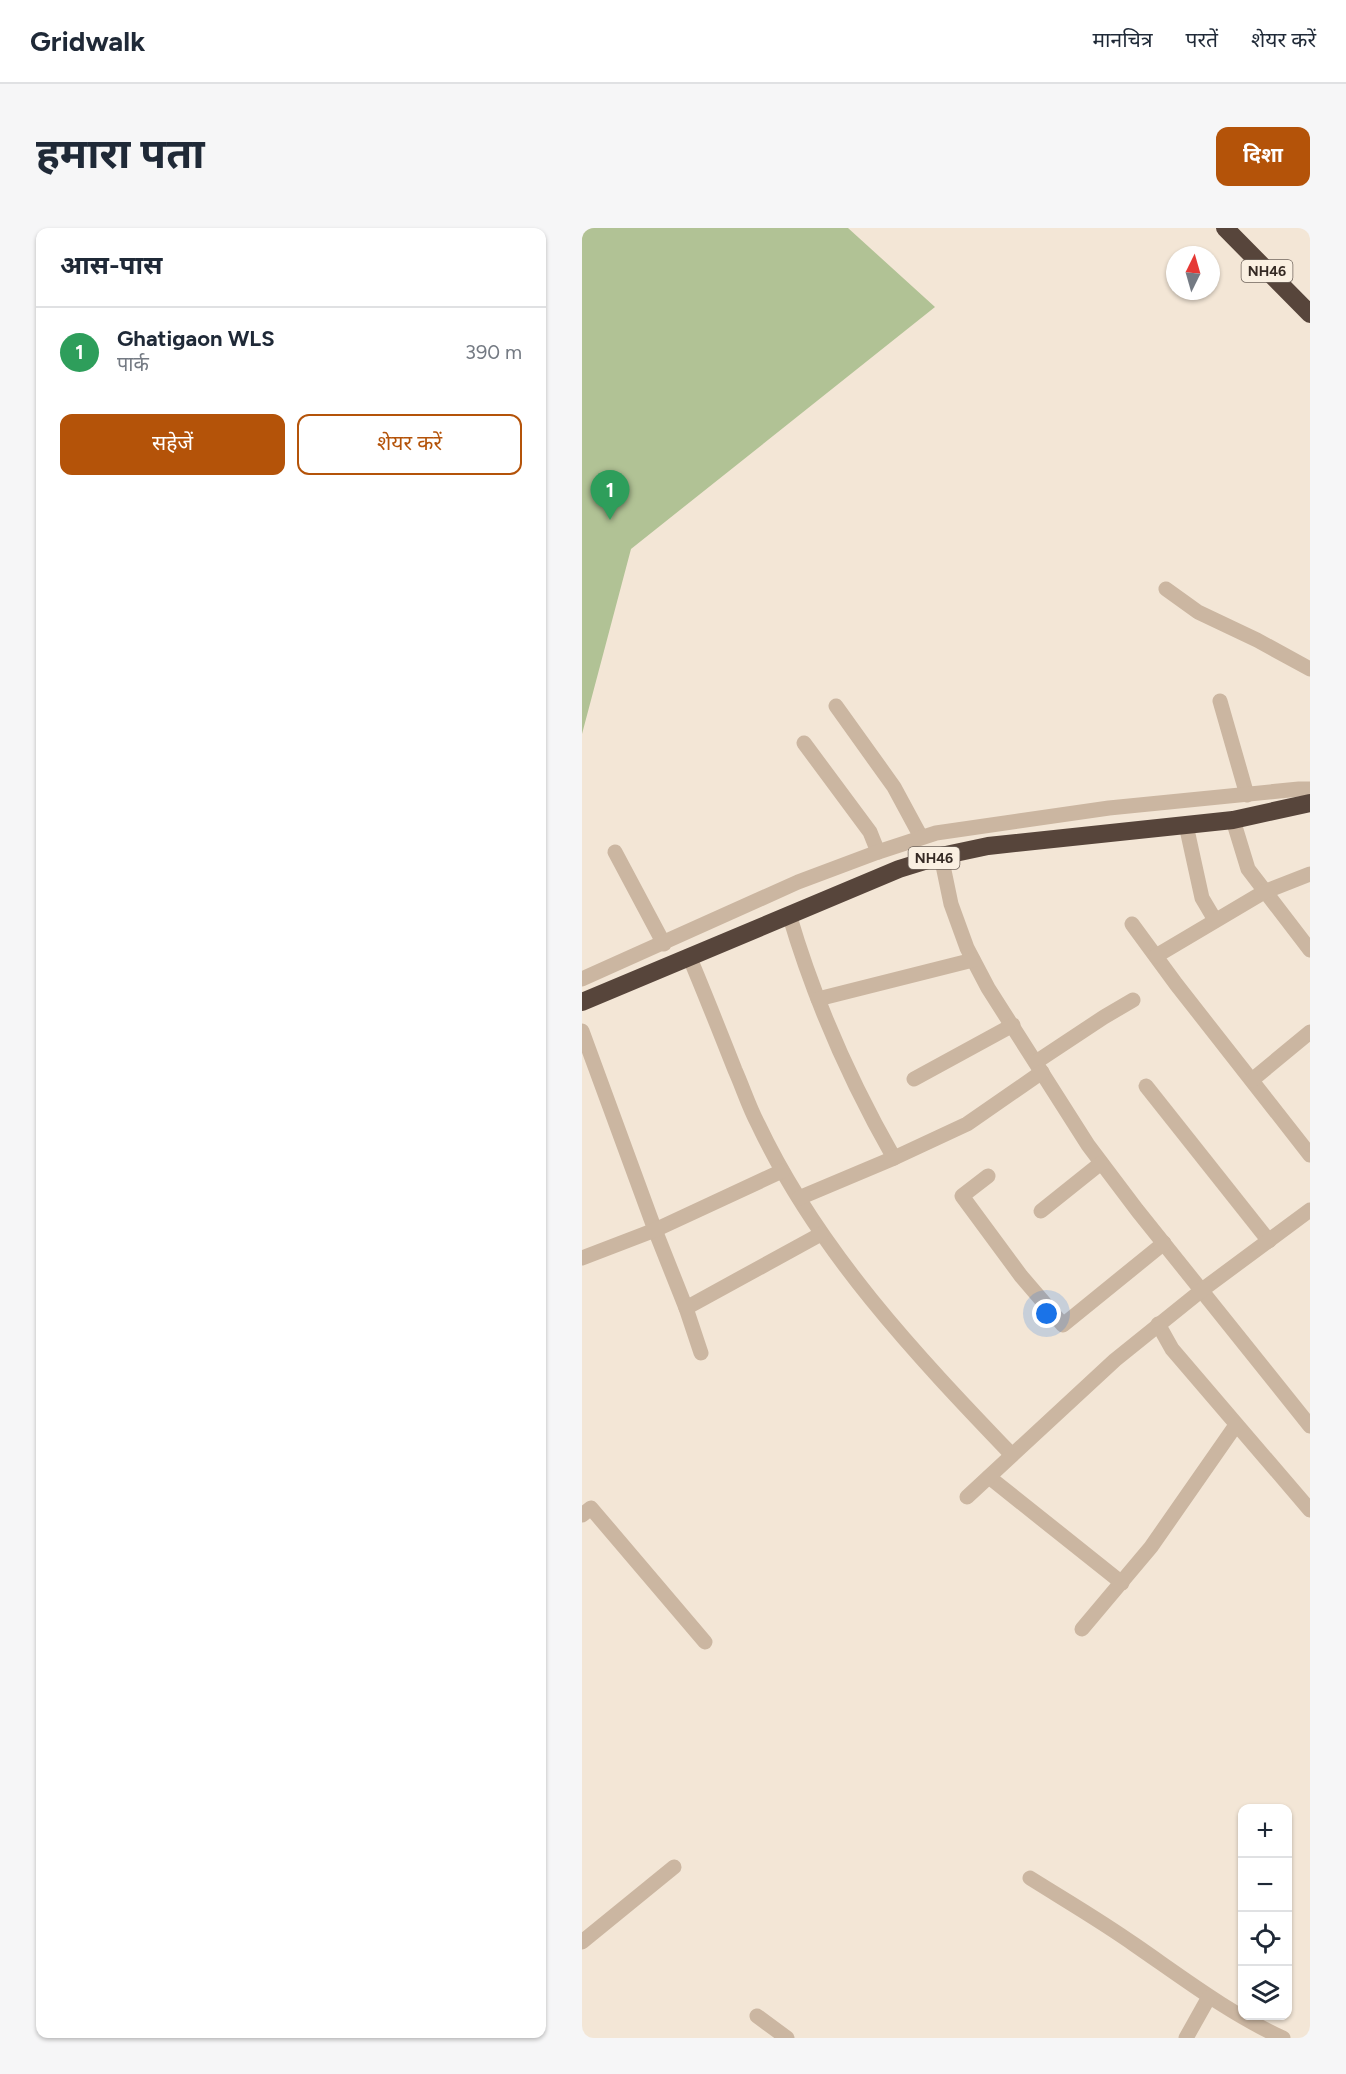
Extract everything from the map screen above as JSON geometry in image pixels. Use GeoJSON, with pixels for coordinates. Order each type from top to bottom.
{"type":"FeatureCollection","features":[{"type":"Feature","properties":{"kind":"highway","name":"NH46"},"geometry":{"type":"LineString","coordinates":[[1225,228],[1310,314]]}},
{"type":"Feature","properties":{"kind":"highway","name":"NH46"},"geometry":{"type":"LineString","coordinates":[[582,1002],[899,869],[941,856],[988,846],[1233,820],[1310,803]]}},
{"type":"Feature","properties":{"kind":"street"},"geometry":{"type":"LineString","coordinates":[[1166,589],[1198,612],[1257,640],[1310,669]]}},
{"type":"Feature","properties":{"kind":"street"},"geometry":{"type":"LineString","coordinates":[[1220,701],[1247,795]]}},
{"type":"Feature","properties":{"kind":"street"},"geometry":{"type":"LineString","coordinates":[[836,706],[894,787],[921,837]]}},
{"type":"Feature","properties":{"kind":"street"},"geometry":{"type":"LineString","coordinates":[[804,743],[870,832],[878,852]]}},
{"type":"Feature","properties":{"kind":"street"},"geometry":{"type":"LineString","coordinates":[[582,979],[798,882],[936,833],[1109,808],[1310,789]]}},
{"type":"Feature","properties":{"kind":"street"},"geometry":{"type":"LineString","coordinates":[[1233,820],[1248,869],[1309,948]]}},
{"type":"Feature","properties":{"kind":"street"},"geometry":{"type":"LineString","coordinates":[[1186,825],[1202,898],[1215,920]]}},
{"type":"Feature","properties":{"kind":"street"},"geometry":{"type":"LineString","coordinates":[[615,852],[664,944]]}},
{"type":"Feature","properties":{"kind":"street"},"geometry":{"type":"LineString","coordinates":[[941,856],[951,904],[973,960],[988,988],[1101,1163],[1310,1426]]}},
{"type":"Feature","properties":{"kind":"street"},"geometry":{"type":"LineString","coordinates":[[1156,956],[1264,892],[1310,874]]}},
{"type":"Feature","properties":{"kind":"street"},"geometry":{"type":"LineString","coordinates":[[789,914],[802,959],[838,1048],[894,1158]]}},
{"type":"Feature","properties":{"kind":"street"},"geometry":{"type":"LineString","coordinates":[[1132,924],[1310,1155]]}},
{"type":"Feature","properties":{"kind":"street"},"geometry":{"type":"LineString","coordinates":[[689,956],[757,1124],[782,1170],[822,1234],[870,1298],[942,1383],[1012,1455]]}},
{"type":"Feature","properties":{"kind":"street"},"geometry":{"type":"LineString","coordinates":[[818,999],[973,960]]}},
{"type":"Feature","properties":{"kind":"street"},"geometry":{"type":"LineString","coordinates":[[799,1198],[967,1124],[1104,1017],[1133,1000]]}},
{"type":"Feature","properties":{"kind":"street"},"geometry":{"type":"LineString","coordinates":[[914,1079],[1013,1025]]}},
{"type":"Feature","properties":{"kind":"street"},"geometry":{"type":"LineString","coordinates":[[582,1032],[701,1353]]}},
{"type":"Feature","properties":{"kind":"street"},"geometry":{"type":"LineString","coordinates":[[1252,1080],[1310,1032]]}},
{"type":"Feature","properties":{"kind":"street"},"geometry":{"type":"LineString","coordinates":[[1146,1086],[1269,1241]]}},
{"type":"Feature","properties":{"kind":"street"},"geometry":{"type":"LineString","coordinates":[[1041,1211],[1101,1163]]}},
{"type":"Feature","properties":{"kind":"street"},"geometry":{"type":"LineString","coordinates":[[582,1258],[655,1230],[782,1170]]}},
{"type":"Feature","properties":{"kind":"street"},"geometry":{"type":"LineString","coordinates":[[988,1176],[962,1196],[1021,1276],[1063,1325],[1164,1243]]}},
{"type":"Feature","properties":{"kind":"street"},"geometry":{"type":"LineString","coordinates":[[967,1497],[1115,1360],[1158,1324],[1310,1210]]}},
{"type":"Feature","properties":{"kind":"street"},"geometry":{"type":"LineString","coordinates":[[686,1308],[822,1234]]}},
{"type":"Feature","properties":{"kind":"street"},"geometry":{"type":"LineString","coordinates":[[1158,1324],[1172,1349],[1310,1510]]}},
{"type":"Feature","properties":{"kind":"street"},"geometry":{"type":"LineString","coordinates":[[1082,1629],[1151,1547],[1236,1425]]}},
{"type":"Feature","properties":{"kind":"street"},"geometry":{"type":"LineString","coordinates":[[989,1477],[1122,1583]]}},
{"type":"Feature","properties":{"kind":"street"},"geometry":{"type":"LineString","coordinates":[[585,1506],[705,1642]]}},
{"type":"Feature","properties":{"kind":"street"},"geometry":{"type":"LineString","coordinates":[[582,1942],[674,1867]]}},
{"type":"Feature","properties":{"kind":"street"},"geometry":{"type":"LineString","coordinates":[[1030,1878],[1133,1944],[1209,1997],[1257,2026],[1283,2038]]}},
{"type":"Feature","properties":{"kind":"street"},"geometry":{"type":"LineString","coordinates":[[1186,2038],[1209,1997]]}},
{"type":"Feature","properties":{"kind":"street"},"geometry":{"type":"LineString","coordinates":[[757,2016],[786,2038]]}},
{"type":"Feature","properties":{"kind":"green space"},"geometry":{"type":"Polygon","coordinates":[[[582,228],[848,228],[935,307],[631,549],[582,734],[582,228]]]}},
{"type":"Feature","properties":{"kind":"place","name":"Ghatigaon WLS"},"geometry":{"type":"Point","coordinates":[610,520]}}]}
